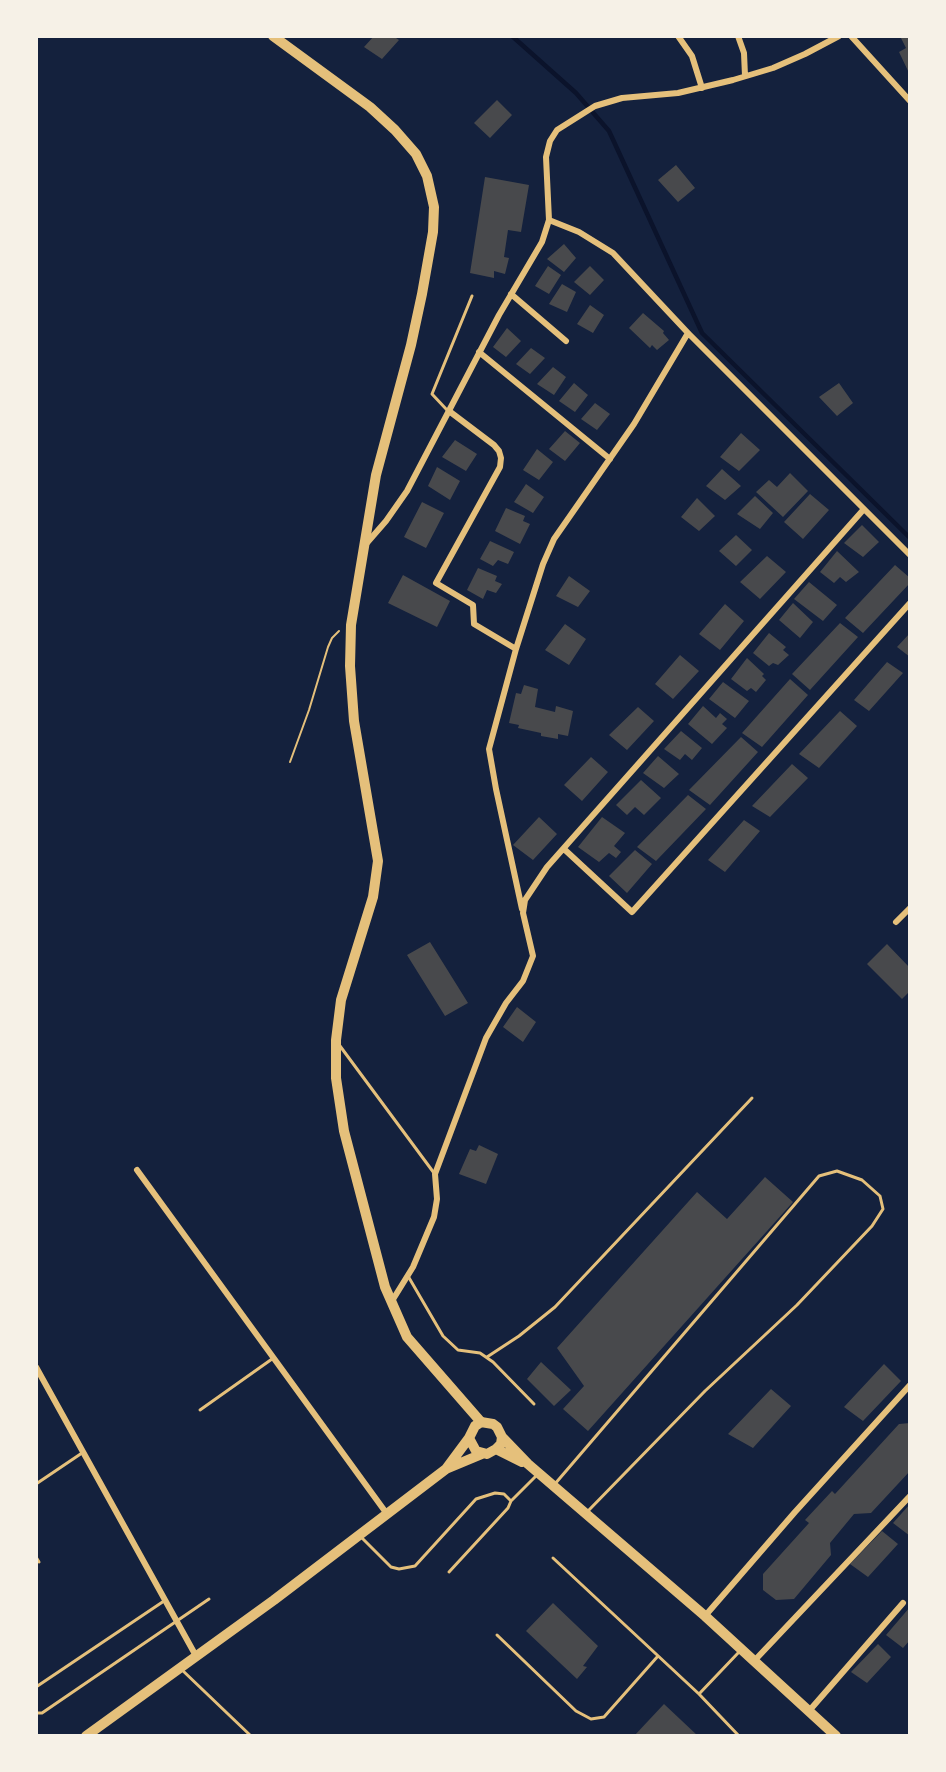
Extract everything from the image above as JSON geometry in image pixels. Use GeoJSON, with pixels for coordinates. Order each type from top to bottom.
{"type":"FeatureCollection","features":[{"type":"Feature","properties":{"kind":"main road"},"geometry":{"type":"LineString","coordinates":[[273,36],[370,107],[395,130],[416,153],[427,176],[434,207],[433,232],[422,294],[411,345],[376,475],[351,625],[350,666],[354,721],[378,861],[373,897],[341,1000],[336,1040],[336,1078],[344,1131],[385,1287],[407,1337],[482,1422],[497,1427],[502,1437],[538,1474],[705,1616],[836,1736]]}},
{"type":"Feature","properties":{"kind":"main road"},"geometry":{"type":"LineString","coordinates":[[465,1403],[472,1447],[482,1454]]}},
{"type":"Feature","properties":{"kind":"main road"},"geometry":{"type":"LineString","coordinates":[[446,1469],[482,1422]]}},
{"type":"Feature","properties":{"kind":"main road"},"geometry":{"type":"LineString","coordinates":[[86,1736],[446,1469],[492,1452],[501,1444],[502,1437]]}},
{"type":"Feature","properties":{"kind":"main road"},"geometry":{"type":"LineString","coordinates":[[496,1449],[528,1464]]}},
{"type":"Feature","properties":{"kind":"street"},"geometry":{"type":"LineString","coordinates":[[678,36],[692,56],[702,88]]}},
{"type":"Feature","properties":{"kind":"street"},"geometry":{"type":"LineString","coordinates":[[738,36],[744,53],[745,76]]}},
{"type":"Feature","properties":{"kind":"street"},"geometry":{"type":"LineString","coordinates":[[364,547],[407,491],[479,352],[542,242],[549,220],[546,157],[550,141],[557,130],[595,106],[622,98],[678,93],[702,88],[773,68],[838,36]]}},
{"type":"Feature","properties":{"kind":"street"},"geometry":{"type":"LineString","coordinates":[[850,36],[910,101]]}},
{"type":"Feature","properties":{"kind":"street"},"geometry":{"type":"LineString","coordinates":[[549,220],[579,232],[613,253],[687,333],[910,555]]}},
{"type":"Feature","properties":{"kind":"street"},"geometry":{"type":"LineString","coordinates":[[511,294],[566,341]]}},
{"type":"Feature","properties":{"kind":"street"},"geometry":{"type":"LineString","coordinates":[[392,1301],[408,1276],[434,1217],[437,1199],[435,1174],[486,1038],[506,1003],[523,981],[533,956],[489,749],[516,649],[543,564],[554,540],[634,424],[687,333]]}},
{"type":"Feature","properties":{"kind":"street"},"geometry":{"type":"LineString","coordinates":[[479,352],[610,459]]}},
{"type":"Feature","properties":{"kind":"street"},"geometry":{"type":"LineString","coordinates":[[449,411],[494,445],[501,458],[500,467],[436,583],[473,605],[474,624],[516,649]]}},
{"type":"Feature","properties":{"kind":"street"},"geometry":{"type":"LineString","coordinates":[[523,913],[525,900],[547,867],[864,509]]}},
{"type":"Feature","properties":{"kind":"street"},"geometry":{"type":"LineString","coordinates":[[564,849],[632,912],[910,603]]}},
{"type":"Feature","properties":{"kind":"street"},"geometry":{"type":"LineString","coordinates":[[896,922],[910,909]]}},
{"type":"Feature","properties":{"kind":"street"},"geometry":{"type":"LineString","coordinates":[[137,1170],[387,1514]]}},
{"type":"Feature","properties":{"kind":"street"},"geometry":{"type":"LineString","coordinates":[[36,1367],[196,1656]]}},
{"type":"Feature","properties":{"kind":"street"},"geometry":{"type":"LineString","coordinates":[[705,1616],[910,1385]]}},
{"type":"Feature","properties":{"kind":"street"},"geometry":{"type":"LineString","coordinates":[[755,1660],[910,1496]]}},
{"type":"Feature","properties":{"kind":"street"},"geometry":{"type":"LineString","coordinates":[[809,1711],[903,1603]]}},
{"type":"Feature","properties":{"kind":"lane"},"geometry":{"type":"LineString","coordinates":[[449,411],[432,394],[472,296]]}},
{"type":"Feature","properties":{"kind":"lane"},"geometry":{"type":"LineString","coordinates":[[336,1040],[435,1174]]}},
{"type":"Feature","properties":{"kind":"lane"},"geometry":{"type":"LineString","coordinates":[[487,1357],[519,1336],[555,1307],[752,1098]]}},
{"type":"Feature","properties":{"kind":"lane"},"geometry":{"type":"LineString","coordinates":[[553,1486],[819,1176],[837,1171],[862,1180],[880,1196],[883,1209],[872,1226],[797,1305],[705,1391],[585,1514]]}},
{"type":"Feature","properties":{"kind":"lane"},"geometry":{"type":"LineString","coordinates":[[408,1276],[443,1336],[458,1350],[480,1353],[487,1357],[534,1404]]}},
{"type":"Feature","properties":{"kind":"lane"},"geometry":{"type":"LineString","coordinates":[[200,1410],[273,1358]]}},
{"type":"Feature","properties":{"kind":"lane"},"geometry":{"type":"LineString","coordinates":[[36,1484],[83,1452]]}},
{"type":"Feature","properties":{"kind":"lane"},"geometry":{"type":"LineString","coordinates":[[449,1572],[538,1474]]}},
{"type":"Feature","properties":{"kind":"lane"},"geometry":{"type":"LineString","coordinates":[[359,1535],[391,1567],[407,1569],[415,1566],[476,1499],[495,1493],[504,1494],[511,1502]]}},
{"type":"Feature","properties":{"kind":"lane"},"geometry":{"type":"LineString","coordinates":[[36,1557],[39,1562]]}},
{"type":"Feature","properties":{"kind":"lane"},"geometry":{"type":"LineString","coordinates":[[553,1558],[699,1694],[739,1736]]}},
{"type":"Feature","properties":{"kind":"lane"},"geometry":{"type":"LineString","coordinates":[[36,1713],[42,1713],[209,1599]]}},
{"type":"Feature","properties":{"kind":"lane"},"geometry":{"type":"LineString","coordinates":[[36,1687],[165,1600]]}},
{"type":"Feature","properties":{"kind":"lane"},"geometry":{"type":"LineString","coordinates":[[497,1635],[576,1711],[591,1719],[604,1717],[658,1656]]}},
{"type":"Feature","properties":{"kind":"lane"},"geometry":{"type":"LineString","coordinates":[[699,1694],[742,1649]]}},
{"type":"Feature","properties":{"kind":"lane"},"geometry":{"type":"LineString","coordinates":[[180,1668],[251,1736]]}},
{"type":"Feature","properties":{"kind":"path"},"geometry":{"type":"LineString","coordinates":[[290,762],[328,647],[337,633],[351,625]]}},
{"type":"Feature","properties":{"kind":"building"},"geometry":{"type":"Polygon","coordinates":[[[374,36],[393,36],[399,40],[382,59],[364,47],[374,36]]]}},
{"type":"Feature","properties":{"kind":"building"},"geometry":{"type":"Polygon","coordinates":[[[910,36],[910,75],[899,52],[906,48],[901,38],[910,36]]]}},
{"type":"Feature","properties":{"kind":"building"},"geometry":{"type":"Polygon","coordinates":[[[497,100],[512,115],[490,138],[474,123],[497,100]]]}},
{"type":"Feature","properties":{"kind":"building"},"geometry":{"type":"Polygon","coordinates":[[[676,165],[695,188],[678,202],[658,180],[676,165]]]}},
{"type":"Feature","properties":{"kind":"building"},"geometry":{"type":"Polygon","coordinates":[[[485,177],[529,185],[521,232],[508,230],[504,257],[509,258],[505,274],[494,271],[494,278],[470,273],[485,177]]]}},
{"type":"Feature","properties":{"kind":"building"},"geometry":{"type":"Polygon","coordinates":[[[564,244],[576,258],[564,272],[547,259],[564,244]]]}},
{"type":"Feature","properties":{"kind":"building"},"geometry":{"type":"Polygon","coordinates":[[[548,266],[561,275],[549,294],[535,286],[548,266]]]}},
{"type":"Feature","properties":{"kind":"building"},"geometry":{"type":"Polygon","coordinates":[[[590,266],[604,280],[590,295],[574,282],[590,266]]]}},
{"type":"Feature","properties":{"kind":"building"},"geometry":{"type":"Polygon","coordinates":[[[562,284],[576,292],[567,312],[549,304],[562,284]]]}},
{"type":"Feature","properties":{"kind":"building"},"geometry":{"type":"Polygon","coordinates":[[[590,305],[604,315],[593,333],[577,324],[590,305]]]}},
{"type":"Feature","properties":{"kind":"building"},"geometry":{"type":"Polygon","coordinates":[[[643,313],[664,331],[663,333],[669,340],[657,350],[652,345],[650,348],[629,328],[643,313]]]}},
{"type":"Feature","properties":{"kind":"building"},"geometry":{"type":"Polygon","coordinates":[[[507,328],[521,341],[506,357],[493,347],[507,328]]]}},
{"type":"Feature","properties":{"kind":"building"},"geometry":{"type":"Polygon","coordinates":[[[531,348],[545,358],[530,374],[516,364],[531,348]]]}},
{"type":"Feature","properties":{"kind":"building"},"geometry":{"type":"Polygon","coordinates":[[[553,367],[566,377],[554,395],[537,384],[553,367]]]}},
{"type":"Feature","properties":{"kind":"building"},"geometry":{"type":"Polygon","coordinates":[[[574,383],[588,395],[575,412],[559,401],[574,383]]]}},
{"type":"Feature","properties":{"kind":"building"},"geometry":{"type":"Polygon","coordinates":[[[839,383],[853,403],[837,416],[819,397],[839,383]]]}},
{"type":"Feature","properties":{"kind":"building"},"geometry":{"type":"Polygon","coordinates":[[[595,403],[610,414],[597,430],[581,419],[595,403]]]}},
{"type":"Feature","properties":{"kind":"building"},"geometry":{"type":"Polygon","coordinates":[[[565,431],[580,443],[565,461],[549,449],[565,431]]]}},
{"type":"Feature","properties":{"kind":"building"},"geometry":{"type":"Polygon","coordinates":[[[741,433],[760,450],[739,471],[720,457],[741,433]]]}},
{"type":"Feature","properties":{"kind":"building"},"geometry":{"type":"Polygon","coordinates":[[[455,440],[477,454],[466,471],[442,457],[455,440]]]}},
{"type":"Feature","properties":{"kind":"building"},"geometry":{"type":"Polygon","coordinates":[[[537,449],[553,462],[539,480],[523,470],[537,449]]]}},
{"type":"Feature","properties":{"kind":"building"},"geometry":{"type":"Polygon","coordinates":[[[437,467],[460,481],[450,500],[428,486],[437,467]]]}},
{"type":"Feature","properties":{"kind":"building"},"geometry":{"type":"Polygon","coordinates":[[[722,469],[741,486],[725,500],[706,486],[722,469]]]}},
{"type":"Feature","properties":{"kind":"building"},"geometry":{"type":"Polygon","coordinates":[[[790,473],[808,491],[783,517],[756,492],[769,480],[777,487],[790,473]]]}},
{"type":"Feature","properties":{"kind":"building"},"geometry":{"type":"Polygon","coordinates":[[[526,484],[544,497],[533,513],[514,502],[526,484]]]}},
{"type":"Feature","properties":{"kind":"building"},"geometry":{"type":"Polygon","coordinates":[[[810,494],[829,510],[803,539],[784,522],[810,494]]]}},
{"type":"Feature","properties":{"kind":"building"},"geometry":{"type":"Polygon","coordinates":[[[755,496],[773,513],[760,529],[737,514],[755,496]]]}},
{"type":"Feature","properties":{"kind":"building"},"geometry":{"type":"Polygon","coordinates":[[[697,498],[715,516],[699,531],[681,517],[697,498]]]}},
{"type":"Feature","properties":{"kind":"building"},"geometry":{"type":"Polygon","coordinates":[[[422,502],[444,513],[426,548],[404,537],[422,502]]]}},
{"type":"Feature","properties":{"kind":"building"},"geometry":{"type":"Polygon","coordinates":[[[506,508],[525,516],[523,521],[530,524],[520,544],[495,531],[506,508]]]}},
{"type":"Feature","properties":{"kind":"building"},"geometry":{"type":"Polygon","coordinates":[[[862,525],[879,542],[863,557],[844,543],[862,525]]]}},
{"type":"Feature","properties":{"kind":"building"},"geometry":{"type":"Polygon","coordinates":[[[736,535],[752,550],[736,566],[719,551],[736,535]]]}},
{"type":"Feature","properties":{"kind":"building"},"geometry":{"type":"Polygon","coordinates":[[[490,541],[514,552],[508,564],[498,560],[493,566],[480,559],[490,541]]]}},
{"type":"Feature","properties":{"kind":"building"},"geometry":{"type":"Polygon","coordinates":[[[837,551],[859,572],[846,582],[840,577],[834,583],[820,572],[837,551]]]}},
{"type":"Feature","properties":{"kind":"building"},"geometry":{"type":"Polygon","coordinates":[[[767,556],[786,572],[760,599],[740,582],[767,556]]]}},
{"type":"Feature","properties":{"kind":"building"},"geometry":{"type":"Polygon","coordinates":[[[895,565],[910,578],[910,583],[863,633],[845,618],[895,565]]]}},
{"type":"Feature","properties":{"kind":"building"},"geometry":{"type":"Polygon","coordinates":[[[478,568],[497,576],[495,581],[502,584],[496,593],[487,590],[483,599],[467,590],[478,568]]]}},
{"type":"Feature","properties":{"kind":"building"},"geometry":{"type":"Polygon","coordinates":[[[403,575],[450,601],[437,627],[388,603],[403,575]]]}},
{"type":"Feature","properties":{"kind":"building"},"geometry":{"type":"Polygon","coordinates":[[[569,576],[590,591],[578,607],[556,596],[569,576]]]}},
{"type":"Feature","properties":{"kind":"building"},"geometry":{"type":"Polygon","coordinates":[[[809,582],[837,605],[823,621],[794,599],[809,582]]]}},
{"type":"Feature","properties":{"kind":"building"},"geometry":{"type":"Polygon","coordinates":[[[793,603],[813,622],[800,638],[779,620],[793,603]]]}},
{"type":"Feature","properties":{"kind":"building"},"geometry":{"type":"Polygon","coordinates":[[[725,604],[744,621],[720,650],[699,634],[725,604]]]}},
{"type":"Feature","properties":{"kind":"building"},"geometry":{"type":"Polygon","coordinates":[[[840,623],[858,637],[810,690],[792,674],[840,623]]]}},
{"type":"Feature","properties":{"kind":"building"},"geometry":{"type":"Polygon","coordinates":[[[565,624],[586,639],[569,665],[545,650],[565,624]]]}},
{"type":"Feature","properties":{"kind":"building"},"geometry":{"type":"Polygon","coordinates":[[[769,633],[786,647],[783,650],[789,655],[778,665],[773,663],[769,666],[753,653],[769,633]]]}},
{"type":"Feature","properties":{"kind":"building"},"geometry":{"type":"Polygon","coordinates":[[[910,633],[910,657],[897,647],[910,633]]]}},
{"type":"Feature","properties":{"kind":"building"},"geometry":{"type":"Polygon","coordinates":[[[680,655],[699,671],[673,699],[655,684],[680,655]]]}},
{"type":"Feature","properties":{"kind":"building"},"geometry":{"type":"Polygon","coordinates":[[[747,658],[764,674],[762,676],[766,680],[756,692],[751,688],[747,691],[731,679],[747,658]]]}},
{"type":"Feature","properties":{"kind":"building"},"geometry":{"type":"Polygon","coordinates":[[[887,662],[903,673],[869,711],[854,700],[887,662]]]}},
{"type":"Feature","properties":{"kind":"building"},"geometry":{"type":"Polygon","coordinates":[[[790,679],[808,695],[762,747],[742,733],[790,679]]]}},
{"type":"Feature","properties":{"kind":"building"},"geometry":{"type":"Polygon","coordinates":[[[723,682],[749,701],[735,718],[709,699],[723,682]]]}},
{"type":"Feature","properties":{"kind":"building"},"geometry":{"type":"Polygon","coordinates":[[[524,685],[538,689],[535,707],[555,712],[556,706],[573,711],[568,736],[558,734],[558,739],[541,736],[541,733],[518,728],[519,725],[509,723],[516,693],[521,694],[524,685]]]}},
{"type":"Feature","properties":{"kind":"building"},"geometry":{"type":"Polygon","coordinates":[[[703,706],[716,718],[720,713],[727,719],[722,724],[727,728],[712,744],[688,724],[703,706]]]}},
{"type":"Feature","properties":{"kind":"building"},"geometry":{"type":"Polygon","coordinates":[[[638,707],[654,721],[627,750],[609,735],[638,707]]]}},
{"type":"Feature","properties":{"kind":"building"},"geometry":{"type":"Polygon","coordinates":[[[840,711],[857,726],[819,768],[799,754],[840,711]]]}},
{"type":"Feature","properties":{"kind":"building"},"geometry":{"type":"Polygon","coordinates":[[[681,731],[702,748],[692,760],[685,754],[680,760],[664,749],[681,731]]]}},
{"type":"Feature","properties":{"kind":"building"},"geometry":{"type":"Polygon","coordinates":[[[741,737],[758,752],[710,805],[689,790],[741,737]]]}},
{"type":"Feature","properties":{"kind":"building"},"geometry":{"type":"Polygon","coordinates":[[[658,756],[679,774],[664,788],[643,773],[658,756]]]}},
{"type":"Feature","properties":{"kind":"building"},"geometry":{"type":"Polygon","coordinates":[[[591,757],[608,772],[582,801],[564,785],[591,757]]]}},
{"type":"Feature","properties":{"kind":"building"},"geometry":{"type":"Polygon","coordinates":[[[792,764],[808,778],[770,817],[752,806],[792,764]]]}},
{"type":"Feature","properties":{"kind":"building"},"geometry":{"type":"Polygon","coordinates":[[[641,780],[661,798],[644,815],[635,807],[627,815],[616,805],[641,780]]]}},
{"type":"Feature","properties":{"kind":"building"},"geometry":{"type":"Polygon","coordinates":[[[688,795],[706,809],[656,861],[637,847],[688,795]]]}},
{"type":"Feature","properties":{"kind":"building"},"geometry":{"type":"Polygon","coordinates":[[[539,817],[557,834],[533,860],[513,845],[539,817]]]}},
{"type":"Feature","properties":{"kind":"building"},"geometry":{"type":"Polygon","coordinates":[[[602,817],[625,833],[614,846],[621,852],[616,858],[609,853],[599,862],[578,847],[602,817]]]}},
{"type":"Feature","properties":{"kind":"building"},"geometry":{"type":"Polygon","coordinates":[[[744,820],[760,831],[725,872],[708,860],[744,820]]]}},
{"type":"Feature","properties":{"kind":"building"},"geometry":{"type":"Polygon","coordinates":[[[635,850],[652,864],[627,893],[609,876],[635,850]]]}},
{"type":"Feature","properties":{"kind":"building"},"geometry":{"type":"Polygon","coordinates":[[[430,942],[468,1003],[445,1016],[407,955],[430,942]]]}},
{"type":"Feature","properties":{"kind":"building"},"geometry":{"type":"Polygon","coordinates":[[[887,944],[910,968],[910,991],[902,999],[867,964],[887,944]]]}},
{"type":"Feature","properties":{"kind":"building"},"geometry":{"type":"Polygon","coordinates":[[[517,1007],[536,1022],[523,1042],[503,1027],[517,1007]]]}},
{"type":"Feature","properties":{"kind":"building"},"geometry":{"type":"Polygon","coordinates":[[[479,1145],[498,1154],[486,1184],[459,1174],[470,1149],[476,1151],[479,1145]]]}},
{"type":"Feature","properties":{"kind":"building"},"geometry":{"type":"Polygon","coordinates":[[[765,1177],[793,1202],[588,1431],[563,1409],[584,1386],[557,1348],[697,1192],[727,1219],[765,1177]]]}},
{"type":"Feature","properties":{"kind":"building"},"geometry":{"type":"Polygon","coordinates":[[[541,1362],[571,1390],[554,1406],[527,1379],[541,1362]]]}},
{"type":"Feature","properties":{"kind":"building"},"geometry":{"type":"Polygon","coordinates":[[[884,1364],[901,1381],[863,1421],[844,1407],[884,1364]]]}},
{"type":"Feature","properties":{"kind":"building"},"geometry":{"type":"Polygon","coordinates":[[[771,1389],[791,1406],[753,1448],[728,1434],[771,1389]]]}},
{"type":"Feature","properties":{"kind":"building"},"geometry":{"type":"Polygon","coordinates":[[[910,1423],[910,1471],[871,1513],[854,1514],[830,1543],[831,1555],[794,1599],[776,1600],[763,1590],[763,1574],[809,1523],[805,1520],[832,1491],[835,1494],[899,1424],[910,1423]]]}},
{"type":"Feature","properties":{"kind":"building"},"geometry":{"type":"Polygon","coordinates":[[[910,1504],[910,1536],[893,1523],[910,1504]]]}},
{"type":"Feature","properties":{"kind":"building"},"geometry":{"type":"Polygon","coordinates":[[[882,1531],[898,1544],[868,1577],[850,1564],[882,1531]]]}},
{"type":"Feature","properties":{"kind":"building"},"geometry":{"type":"Polygon","coordinates":[[[553,1603],[598,1646],[583,1666],[587,1667],[577,1679],[526,1631],[553,1603]]]}},
{"type":"Feature","properties":{"kind":"building"},"geometry":{"type":"Polygon","coordinates":[[[910,1607],[910,1640],[903,1648],[886,1635],[910,1607]]]}},
{"type":"Feature","properties":{"kind":"building"},"geometry":{"type":"Polygon","coordinates":[[[878,1644],[891,1657],[867,1683],[851,1672],[878,1644]]]}},
{"type":"Feature","properties":{"kind":"building"},"geometry":{"type":"Polygon","coordinates":[[[664,1704],[698,1736],[634,1736],[664,1704]]]}},
{"type":"Feature","properties":{"kind":"waterway"},"geometry":{"type":"LineString","coordinates":[[512,36],[576,93],[609,131],[702,333],[910,538]]}}]}
